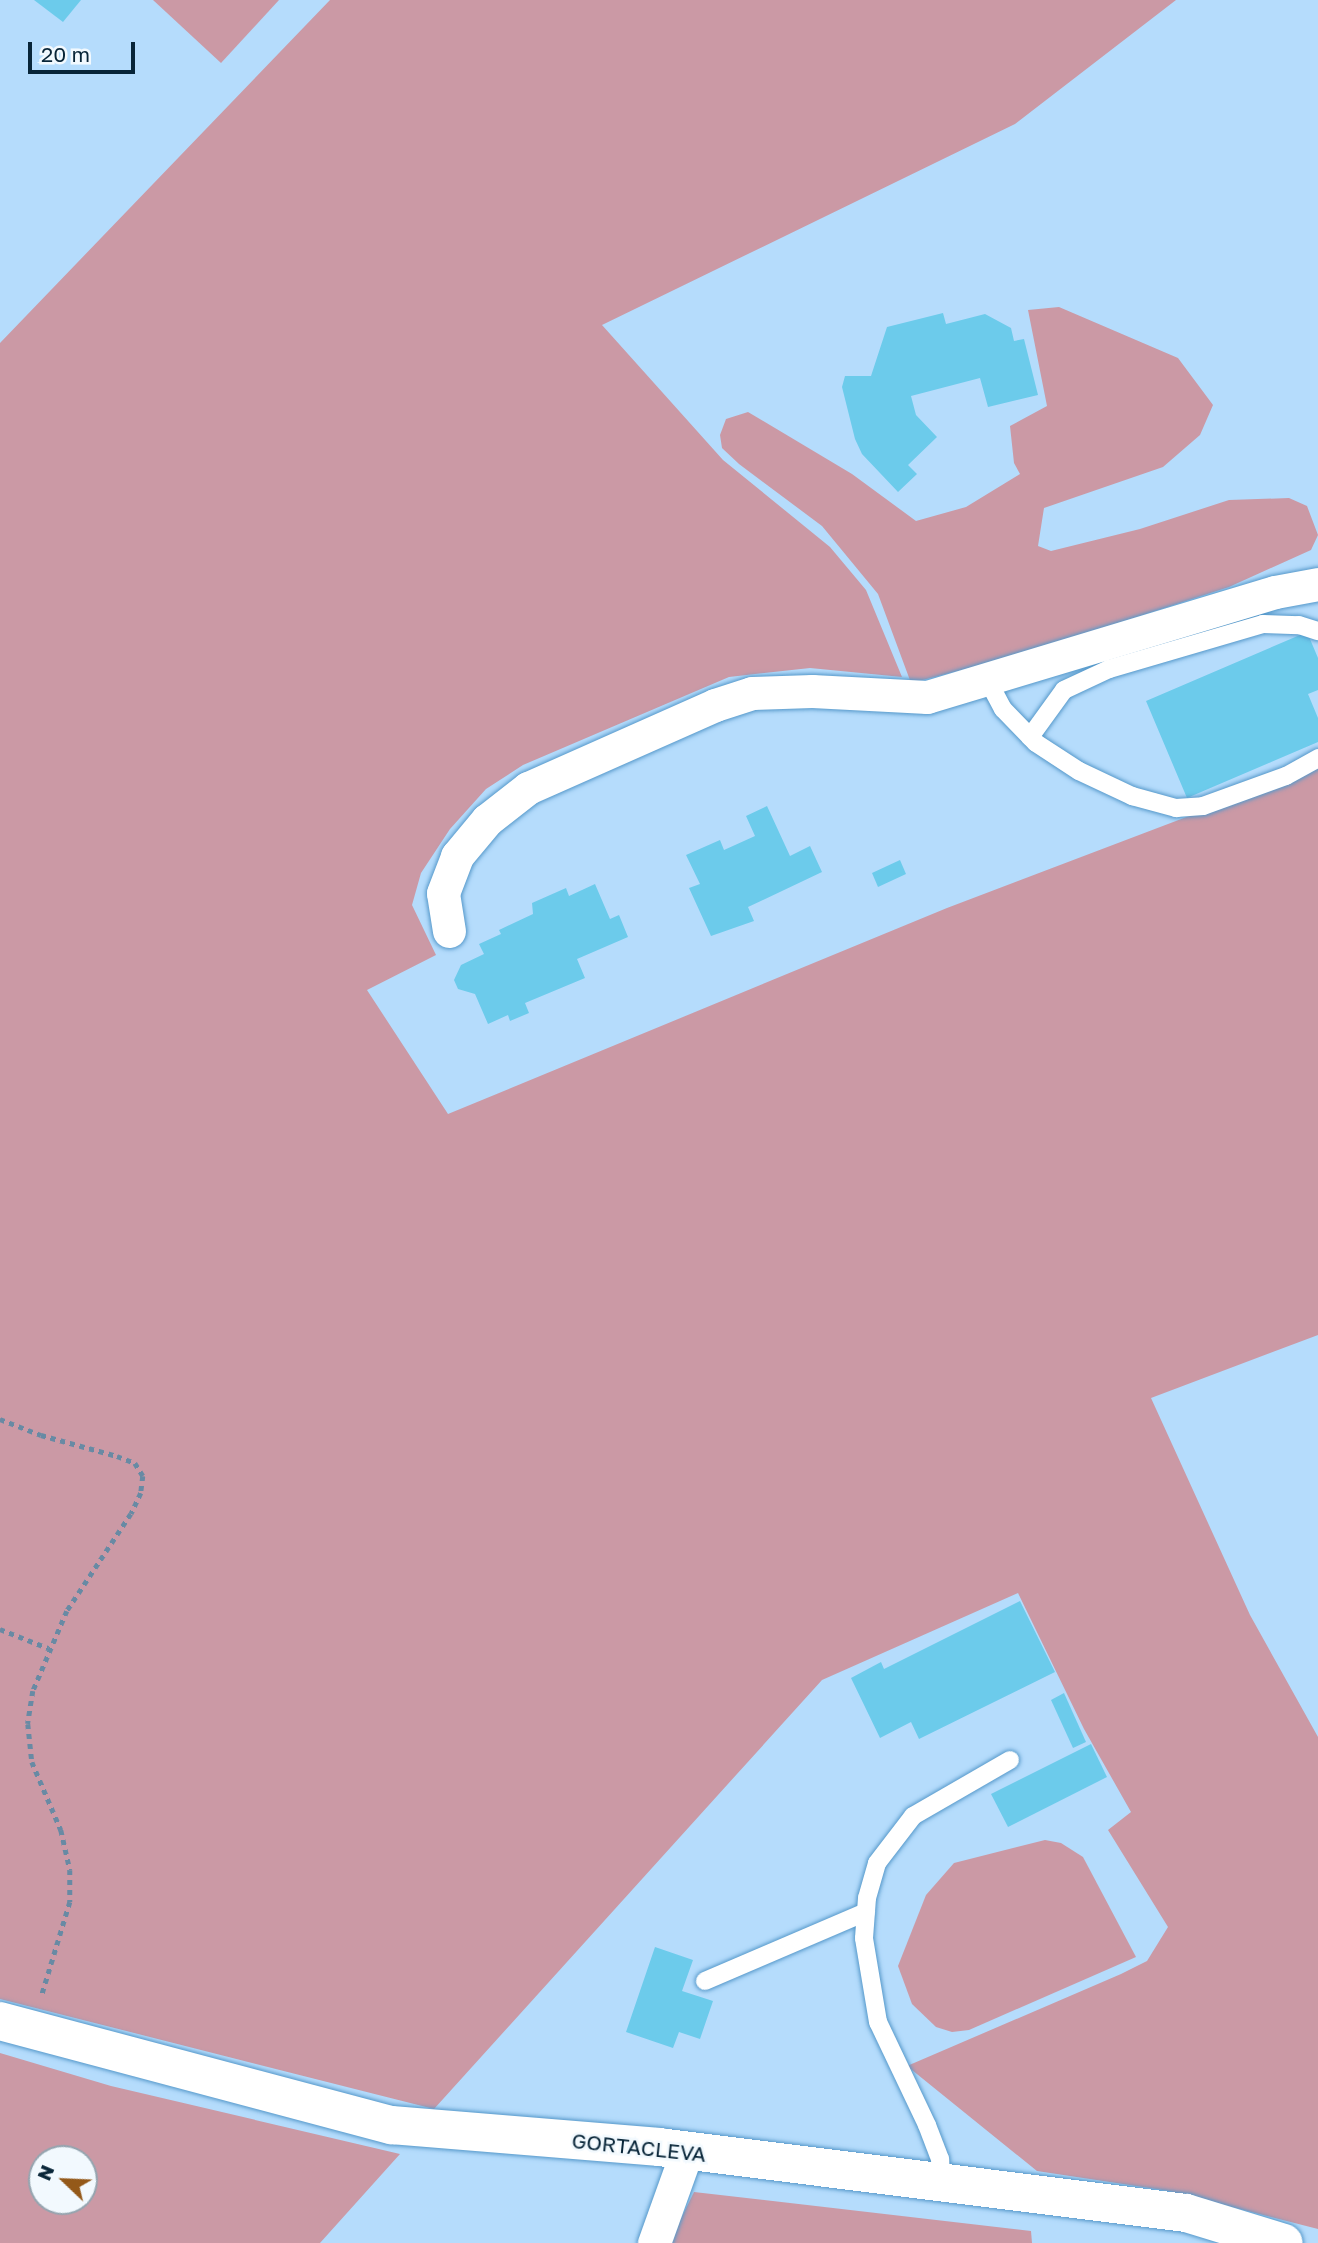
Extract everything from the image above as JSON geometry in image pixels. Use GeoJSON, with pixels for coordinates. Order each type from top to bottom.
{"type":"FeatureCollection","features":[{"type":"Feature","properties":{"kind":"street"},"geometry":{"type":"LineString","coordinates":[[449,931],[443,893],[457,856],[487,820],[528,788],[604,752],[752,693],[812,691],[927,697],[1275,592],[1318,584]]}},
{"type":"Feature","properties":{"kind":"street","name":"GORTACLEVA"},"geometry":{"type":"LineString","coordinates":[[15,2025],[392,2125],[687,2151],[1186,2213],[1284,2243]]}},
{"type":"Feature","properties":{"kind":"street"},"geometry":{"type":"LineString","coordinates":[[654,2243],[687,2151]]}},
{"type":"Feature","properties":{"kind":"lane"},"geometry":{"type":"LineString","coordinates":[[1030,737],[1064,690],[1109,669],[1263,624],[1299,625],[1318,631]]}},
{"type":"Feature","properties":{"kind":"lane"},"geometry":{"type":"LineString","coordinates":[[987,679],[1003,709],[1030,737],[1079,771],[1132,796],[1176,808],[1215,802],[1286,776],[1318,758]]}},
{"type":"Feature","properties":{"kind":"lane"},"geometry":{"type":"LineString","coordinates":[[941,2183],[940,2159],[927,2125],[878,2022],[864,1938],[866,1912],[877,1863],[913,1816],[1010,1760]]}},
{"type":"Feature","properties":{"kind":"lane"},"geometry":{"type":"LineString","coordinates":[[705,1981],[866,1912]]}},
{"type":"Feature","properties":{"kind":"path"},"geometry":{"type":"LineString","coordinates":[[0,1419],[41,1436],[117,1456],[135,1464],[143,1476],[141,1493],[131,1514],[48,1647],[33,1691],[29,1737],[32,1762],[61,1830],[70,1870],[70,1902],[15,2025]]}},
{"type":"Feature","properties":{"kind":"path"},"geometry":{"type":"LineString","coordinates":[[0,1629],[48,1647]]}},
{"type":"Feature","properties":{"kind":"shaded area"},"geometry":{"type":"Polygon","coordinates":[[[153,0],[279,0],[221,63],[153,0]]]}},
{"type":"Feature","properties":{"kind":"shaded area"},"geometry":{"type":"Polygon","coordinates":[[[330,0],[1176,0],[1015,124],[602,325],[723,460],[830,547],[866,590],[902,677],[810,668],[729,677],[523,765],[486,789],[450,829],[421,873],[412,905],[436,955],[367,990],[448,1114],[947,908],[1318,767],[1318,1335],[1151,1398],[1250,1615],[1318,1737],[1318,2229],[1169,2191],[1037,2171],[907,2066],[1147,1961],[1168,1927],[1108,1830],[1131,1812],[1084,1729],[1018,1593],[822,1680],[434,2109],[0,1999],[0,343],[330,0]]]}},
{"type":"Feature","properties":{"kind":"shaded area"},"geometry":{"type":"Polygon","coordinates":[[[1059,307],[1178,358],[1213,405],[1200,435],[1163,467],[1044,508],[1038,546],[1051,551],[1140,529],[1229,500],[1289,498],[1307,506],[1318,535],[1311,550],[1229,587],[1020,655],[911,683],[878,594],[822,526],[739,464],[722,448],[720,435],[726,419],[748,412],[852,474],[916,521],[966,507],[1020,474],[1014,463],[1010,426],[1047,406],[1028,310],[1059,307]]]}},
{"type":"Feature","properties":{"kind":"shaded area"},"geometry":{"type":"Polygon","coordinates":[[[1045,1840],[1061,1843],[1083,1857],[1136,1957],[969,2030],[952,2032],[936,2027],[912,2004],[898,1966],[926,1895],[954,1863],[1045,1840]]]}},
{"type":"Feature","properties":{"kind":"shaded area"},"geometry":{"type":"Polygon","coordinates":[[[0,2053],[111,2086],[400,2154],[320,2243],[0,2243],[0,2053]]]}},
{"type":"Feature","properties":{"kind":"shaded area"},"geometry":{"type":"Polygon","coordinates":[[[694,2192],[1031,2231],[1032,2243],[669,2243],[694,2192]]]}},
{"type":"Feature","properties":{"kind":"building"},"geometry":{"type":"Polygon","coordinates":[[[34,0],[81,0],[63,22],[34,0]]]}},
{"type":"Feature","properties":{"kind":"building"},"geometry":{"type":"Polygon","coordinates":[[[943,313],[946,324],[985,314],[1011,328],[1014,341],[1024,339],[1038,395],[988,407],[980,378],[911,396],[916,415],[937,437],[908,465],[917,474],[898,492],[862,454],[855,439],[842,387],[845,376],[871,376],[887,327],[943,313]]]}},
{"type":"Feature","properties":{"kind":"building"},"geometry":{"type":"Polygon","coordinates":[[[1307,632],[1318,658],[1318,690],[1308,694],[1318,718],[1318,742],[1187,798],[1146,701],[1307,632]]]}},
{"type":"Feature","properties":{"kind":"building"},"geometry":{"type":"Polygon","coordinates":[[[767,806],[790,856],[810,846],[822,872],[748,907],[754,921],[711,936],[689,888],[700,884],[686,855],[720,840],[724,850],[755,836],[746,816],[767,806]]]}},
{"type":"Feature","properties":{"kind":"building"},"geometry":{"type":"Polygon","coordinates":[[[900,860],[906,874],[878,887],[872,873],[900,860]]]}},
{"type":"Feature","properties":{"kind":"building"},"geometry":{"type":"Polygon","coordinates":[[[595,884],[610,919],[619,915],[628,937],[577,959],[585,978],[525,1003],[529,1013],[510,1021],[508,1015],[488,1024],[475,994],[458,989],[454,980],[461,965],[484,954],[479,944],[501,934],[499,930],[533,914],[532,903],[566,888],[569,896],[595,884]]]}},
{"type":"Feature","properties":{"kind":"building"},"geometry":{"type":"Polygon","coordinates":[[[1020,1601],[1055,1672],[919,1739],[911,1722],[880,1738],[851,1678],[881,1662],[884,1669],[1020,1601]]]}},
{"type":"Feature","properties":{"kind":"building"},"geometry":{"type":"Polygon","coordinates":[[[1064,1693],[1086,1742],[1073,1748],[1051,1700],[1064,1693]]]}},
{"type":"Feature","properties":{"kind":"building"},"geometry":{"type":"Polygon","coordinates":[[[1091,1744],[1107,1777],[1008,1827],[991,1794],[1091,1744]]]}},
{"type":"Feature","properties":{"kind":"building"},"geometry":{"type":"Polygon","coordinates":[[[655,1947],[693,1960],[682,1991],[713,2001],[700,2039],[679,2032],[673,2048],[626,2032],[655,1947]]]}}]}
